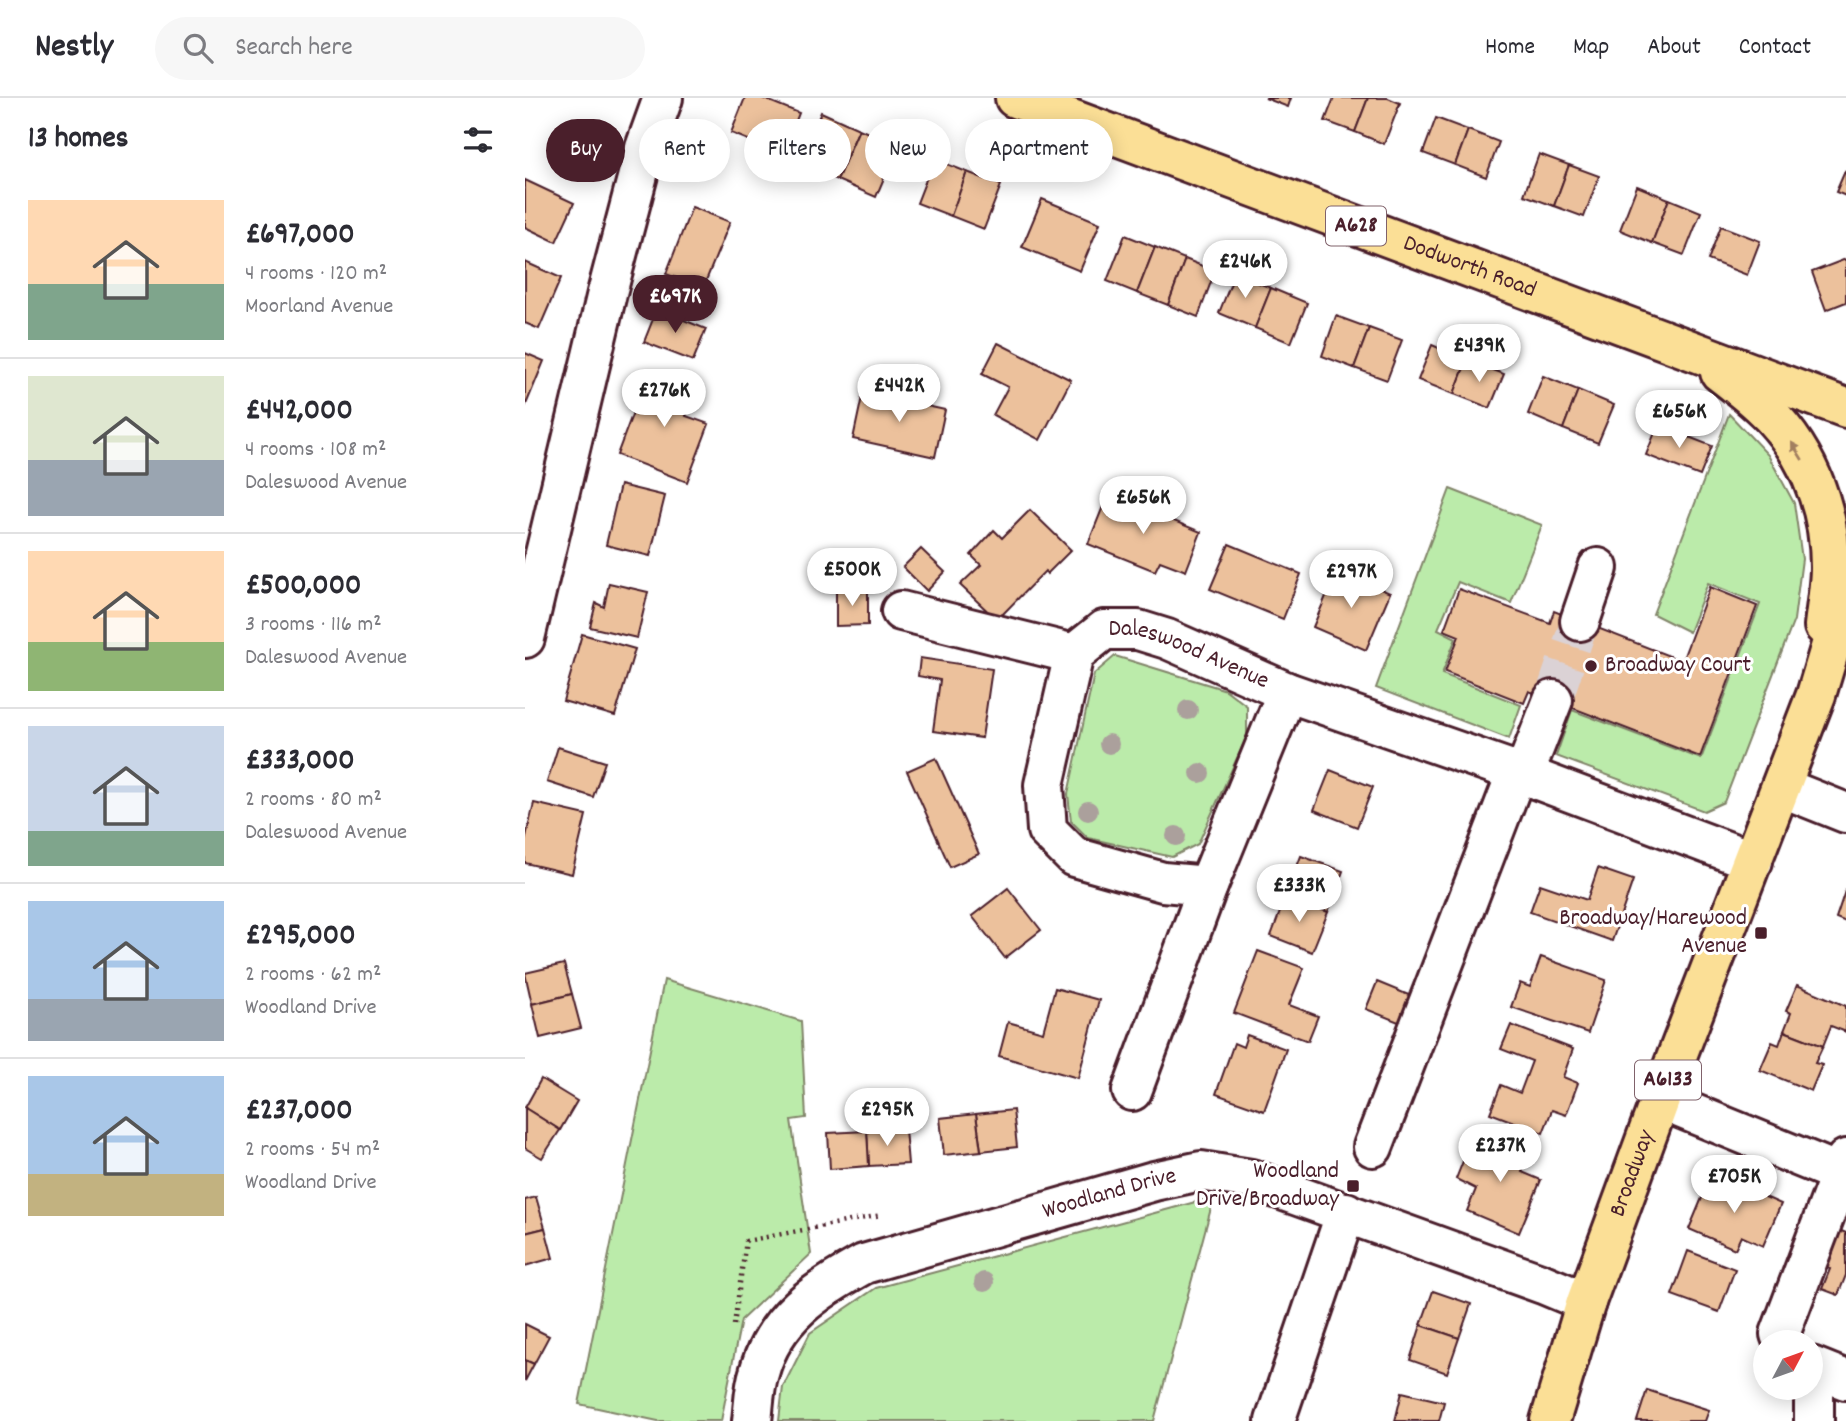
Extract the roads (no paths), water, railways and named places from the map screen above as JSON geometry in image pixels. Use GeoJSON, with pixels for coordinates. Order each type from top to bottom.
{"type":"FeatureCollection","features":[{"type":"Feature","properties":{"kind":"highway","name":"Dodworth Road"},"geometry":{"type":"LineString","coordinates":[[1015,98],[1846,408]]}},
{"type":"Feature","properties":{"kind":"highway","name":"A6133"},"geometry":{"type":"LineString","coordinates":[[1697,353],[1760,404],[1785,432],[1803,459],[1825,513],[1830,568],[1816,695]]}},
{"type":"Feature","properties":{"kind":"highway","name":"Broadway"},"geometry":{"type":"LineString","coordinates":[[1550,1421],[1586,1302],[1660,1100],[1816,695],[1846,595]]}},
{"type":"Feature","properties":{"kind":"highway","name":"Broadway"},"geometry":{"type":"LineString","coordinates":[[1816,695],[1846,642]]}},
{"type":"Feature","properties":{"kind":"street"},"geometry":{"type":"LineString","coordinates":[[525,638],[607,293],[645,148],[663,98]]}},
{"type":"Feature","properties":{"kind":"street"},"geometry":{"type":"LineString","coordinates":[[1580,621],[1598,568]]}},
{"type":"Feature","properties":{"kind":"street"},"geometry":{"type":"LineString","coordinates":[[901,611],[1074,654]]}},
{"type":"Feature","properties":{"kind":"street","name":"Daleswood Avenue"},"geometry":{"type":"LineString","coordinates":[[1208,886],[1163,882],[1074,857],[1047,830],[1044,785],[1074,654],[1104,630],[1138,629],[1167,639],[1287,692],[1521,773],[1753,861]]}},
{"type":"Feature","properties":{"kind":"street","name":"Daleswood Avenue"},"geometry":{"type":"LineString","coordinates":[[1132,1091],[1208,886],[1287,692]]}},
{"type":"Feature","properties":{"kind":"street"},"geometry":{"type":"LineString","coordinates":[[1373,1147],[1521,773],[1553,700]]}},
{"type":"Feature","properties":{"kind":"street"},"geometry":{"type":"LineString","coordinates":[[1781,787],[1846,813]]}},
{"type":"Feature","properties":{"kind":"street"},"geometry":{"type":"LineString","coordinates":[[1660,1100],[1844,1169],[1782,1330]]}},
{"type":"Feature","properties":{"kind":"street","name":"Woodland Drive"},"geometry":{"type":"LineString","coordinates":[[752,1421],[758,1374],[770,1343],[792,1314],[822,1288],[864,1264],[1154,1181],[1201,1171],[1251,1180],[1346,1212],[1586,1302]]}},
{"type":"Feature","properties":{"kind":"street"},"geometry":{"type":"LineString","coordinates":[[1275,1421],[1346,1212]]}},
{"type":"Feature","properties":{"kind":"street"},"geometry":{"type":"LineString","coordinates":[[1823,1371],[1846,1380]]}},
{"type":"Feature","properties":{"kind":"street"},"geometry":{"type":"LineString","coordinates":[[1814,1400],[1814,1421]]}},
{"type":"Feature","properties":{"kind":"tunnel"},"geometry":{"type":"LineString","coordinates":[[1553,700],[1580,621]]}},
{"type":"Feature","properties":{"kind":"place","name":"Broadway Court"},"geometry":{"type":"Point","coordinates":[1591,666]}},
{"type":"Feature","properties":{"kind":"place","name":"Broadway/Harewood Avenue"},"geometry":{"type":"Point","coordinates":[1761,933]}},
{"type":"Feature","properties":{"kind":"place","name":"Woodland Drive/Broadway"},"geometry":{"type":"Point","coordinates":[1353,1186]}}]}
